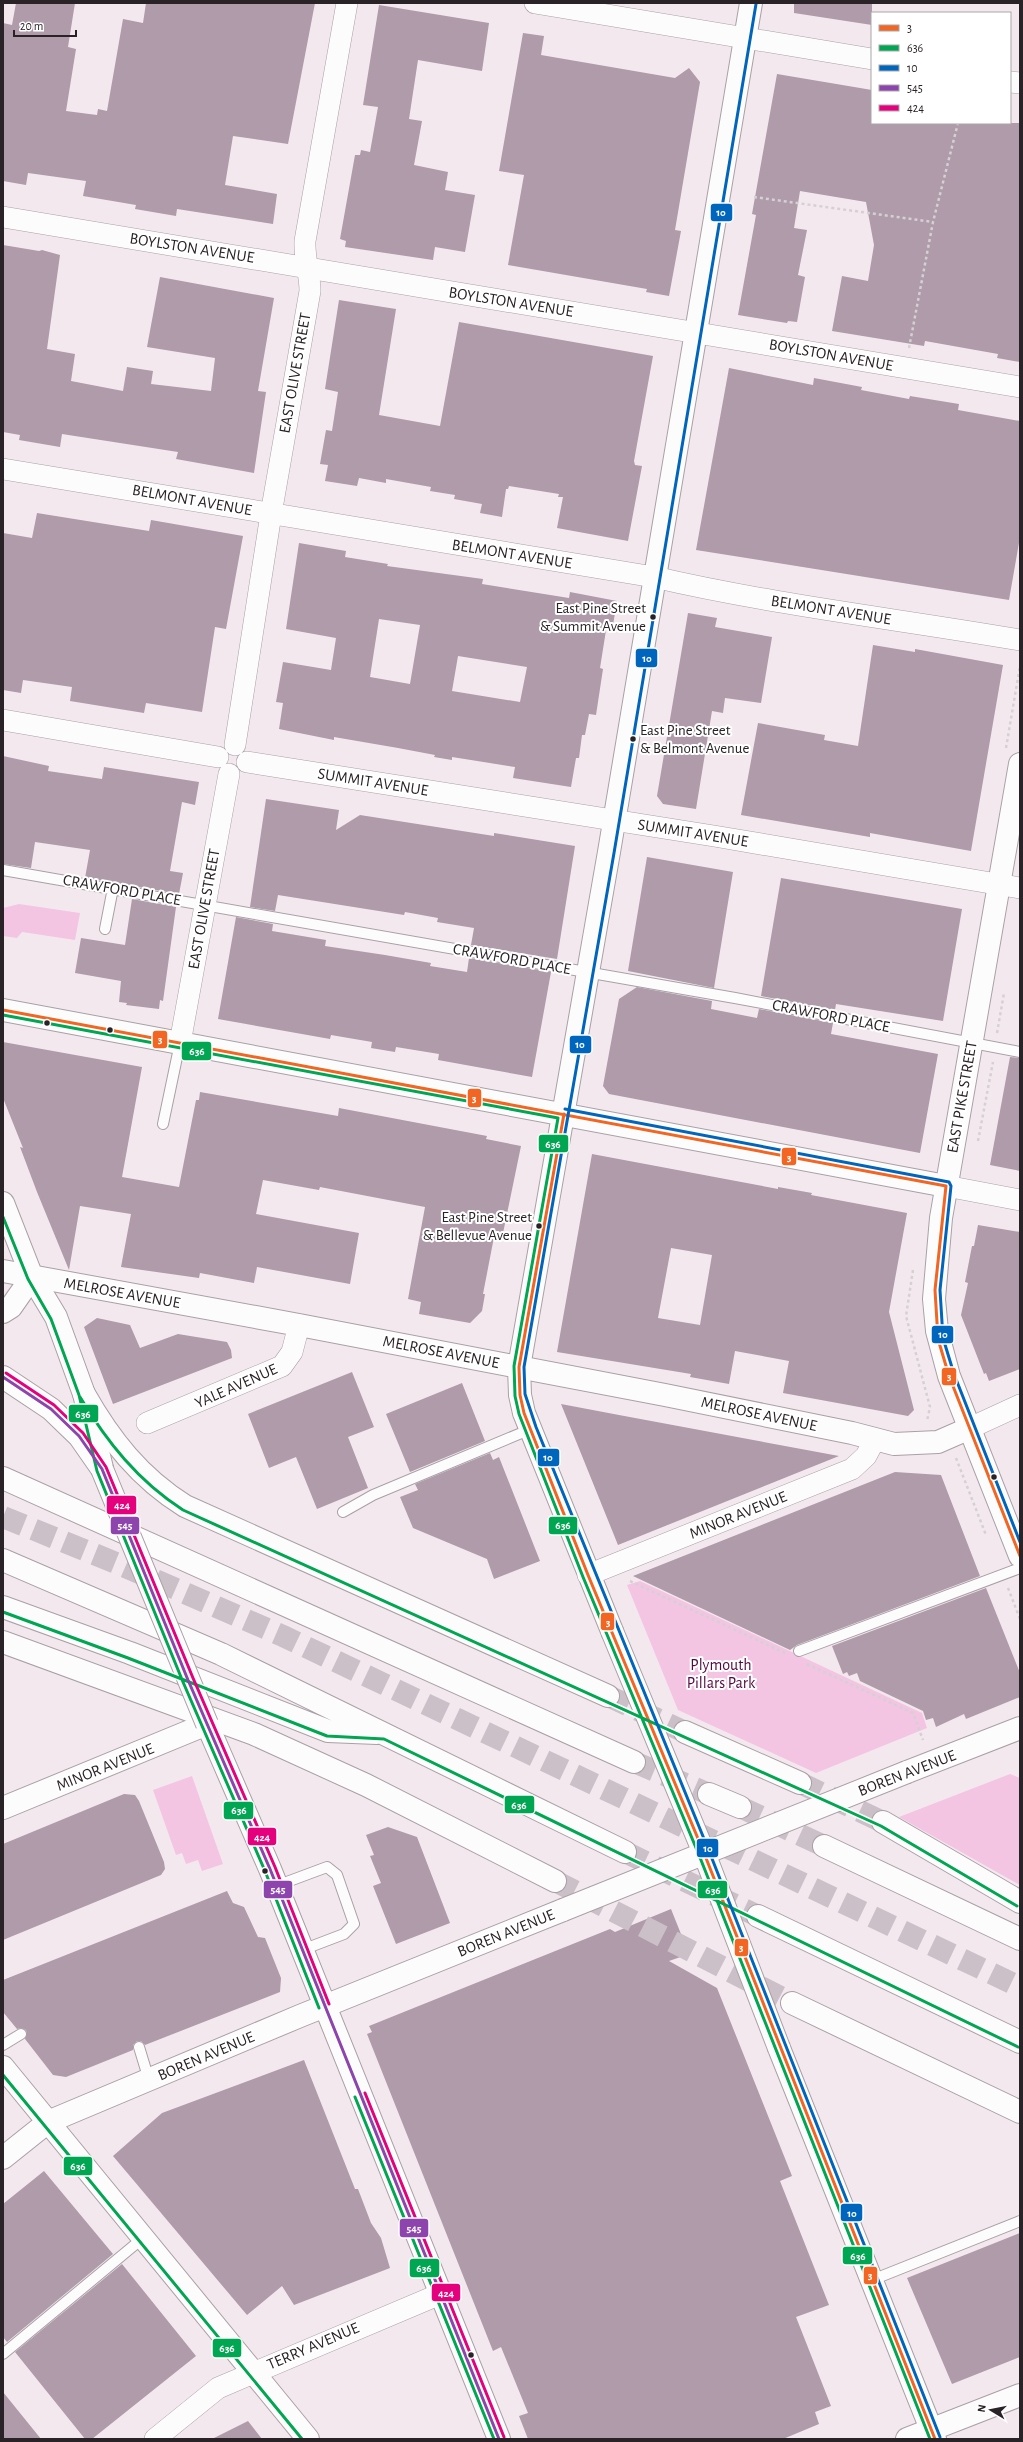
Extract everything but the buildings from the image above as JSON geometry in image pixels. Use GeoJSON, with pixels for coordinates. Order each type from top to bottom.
{"type":"FeatureCollection","features":[{"type":"Feature","properties":{"kind":"main road"},"geometry":{"type":"LineString","coordinates":[[751,3],[614,821],[519,1367],[520,1395],[531,1429],[588,1575],[704,1854],[779,2048],[934,2435]]}},
{"type":"Feature","properties":{"kind":"main road","name":"EAST PIKE STREET"},"geometry":{"type":"LineString","coordinates":[[1020,764],[1010,886],[971,1043],[941,1218],[934,1314],[938,1339],[946,1369],[1020,1556]]}},
{"type":"Feature","properties":{"kind":"main road"},"geometry":{"type":"LineString","coordinates":[[3,1010],[946,1186]]}},
{"type":"Feature","properties":{"kind":"main road"},"geometry":{"type":"LineString","coordinates":[[3,1203],[32,1277],[56,1317],[84,1394],[102,1469],[207,1724],[276,1886],[499,2439]]}},
{"type":"Feature","properties":{"kind":"main road","name":"MELROSE AVENUE"},"geometry":{"type":"LineString","coordinates":[[3,1272],[299,1325],[519,1367],[894,1444],[930,1444],[970,1428]]}},
{"type":"Feature","properties":{"kind":"main road"},"geometry":{"type":"LineString","coordinates":[[3,1312],[11,1307],[32,1277]]}},
{"type":"Feature","properties":{"kind":"main road"},"geometry":{"type":"LineString","coordinates":[[3,1377],[51,1410],[79,1436],[102,1469]]}},
{"type":"Feature","properties":{"kind":"main road"},"geometry":{"type":"LineString","coordinates":[[84,1394],[108,1434],[132,1464],[157,1487],[185,1506],[608,1696]]}},
{"type":"Feature","properties":{"kind":"main road"},"geometry":{"type":"LineString","coordinates":[[3,1478],[634,1762]]}},
{"type":"Feature","properties":{"kind":"main road"},"geometry":{"type":"LineString","coordinates":[[3,1560],[214,1651],[625,1852]]}},
{"type":"Feature","properties":{"kind":"main road"},"geometry":{"type":"LineString","coordinates":[[3,1607],[130,1653],[328,1731],[385,1734]]}},
{"type":"Feature","properties":{"kind":"main road"},"geometry":{"type":"LineString","coordinates":[[3,1642],[254,1734],[366,1785],[555,1881]]}},
{"type":"Feature","properties":{"kind":"main road","name":"MINOR AVENUE"},"geometry":{"type":"LineString","coordinates":[[3,1808],[207,1724]]}},
{"type":"Feature","properties":{"kind":"main road","name":"BOREN AVENUE"},"geometry":{"type":"LineString","coordinates":[[3,2158],[48,2122],[324,2006],[1020,1728]]}},
{"type":"Feature","properties":{"kind":"main road"},"geometry":{"type":"LineString","coordinates":[[685,1732],[800,1783]]}},
{"type":"Feature","properties":{"kind":"main road"},"geometry":{"type":"LineString","coordinates":[[709,1794],[740,1807]]}},
{"type":"Feature","properties":{"kind":"main road"},"geometry":{"type":"LineString","coordinates":[[883,1822],[1020,1902]]}},
{"type":"Feature","properties":{"kind":"main road"},"geometry":{"type":"LineString","coordinates":[[824,1846],[1020,1939]]}},
{"type":"Feature","properties":{"kind":"main road"},"geometry":{"type":"LineString","coordinates":[[758,1916],[1020,2042]]}},
{"type":"Feature","properties":{"kind":"main road"},"geometry":{"type":"LineString","coordinates":[[792,2003],[1020,2112]]}},
{"type":"Feature","properties":{"kind":"main road"},"geometry":{"type":"LineString","coordinates":[[3,2067],[308,2439]]}},
{"type":"Feature","properties":{"kind":"main road"},"geometry":{"type":"LineString","coordinates":[[907,2439],[934,2435],[1020,2395]]}},
{"type":"Feature","properties":{"kind":"street","name":"EAST OLIVE STREET"},"geometry":{"type":"LineString","coordinates":[[235,745],[271,514],[310,291],[305,241],[347,3]]}},
{"type":"Feature","properties":{"kind":"street"},"geometry":{"type":"LineString","coordinates":[[535,3],[871,59]]}},
{"type":"Feature","properties":{"kind":"street","name":"BOYLSTON AVENUE"},"geometry":{"type":"LineString","coordinates":[[3,217],[1020,387]]}},
{"type":"Feature","properties":{"kind":"street","name":"BELMONT AVENUE"},"geometry":{"type":"LineString","coordinates":[[3,468],[654,577],[706,590],[1020,640]]}},
{"type":"Feature","properties":{"kind":"street"},"geometry":{"type":"LineString","coordinates":[[3,720],[218,757]]}},
{"type":"Feature","properties":{"kind":"street"},"geometry":{"type":"LineString","coordinates":[[235,745],[244,750],[247,762],[239,773],[229,774],[220,769],[218,757],[223,747],[235,745]]}},
{"type":"Feature","properties":{"kind":"street","name":"SUMMIT AVENUE"},"geometry":{"type":"LineString","coordinates":[[247,762],[1010,886]]}},
{"type":"Feature","properties":{"kind":"street","name":"EAST OLIVE STREET"},"geometry":{"type":"LineString","coordinates":[[180,1043],[204,904],[229,774]]}},
{"type":"Feature","properties":{"kind":"street"},"geometry":{"type":"LineString","coordinates":[[946,1186],[1020,1200]]}},
{"type":"Feature","properties":{"kind":"street","name":"YALE AVENUE"},"geometry":{"type":"LineString","coordinates":[[147,1423],[282,1366],[292,1352],[299,1325]]}},
{"type":"Feature","properties":{"kind":"street"},"geometry":{"type":"LineString","coordinates":[[970,1428],[1020,1405]]}},
{"type":"Feature","properties":{"kind":"street","name":"MINOR AVENUE"},"geometry":{"type":"LineString","coordinates":[[588,1575],[852,1469],[866,1456],[875,1439]]}},
{"type":"Feature","properties":{"kind":"street","name":"TERRY AVENUE"},"geometry":{"type":"LineString","coordinates":[[155,2439],[218,2388],[252,2371],[440,2294]]}},
{"type":"Feature","properties":{"kind":"lane","name":"CRAWFORD PLACE"},"geometry":{"type":"LineString","coordinates":[[3,870],[113,888],[735,998],[1020,1052]]}},
{"type":"Feature","properties":{"kind":"lane"},"geometry":{"type":"LineString","coordinates":[[105,930],[113,888]]}},
{"type":"Feature","properties":{"kind":"lane"},"geometry":{"type":"LineString","coordinates":[[163,1124],[180,1043]]}},
{"type":"Feature","properties":{"kind":"lane"},"geometry":{"type":"LineString","coordinates":[[343,1512],[373,1495],[531,1429]]}},
{"type":"Feature","properties":{"kind":"lane"},"geometry":{"type":"LineString","coordinates":[[799,1651],[1020,1568]]}},
{"type":"Feature","properties":{"kind":"lane"},"geometry":{"type":"LineString","coordinates":[[276,1886],[327,1867],[337,1875],[354,1924],[344,1934],[302,1950]]}},
{"type":"Feature","properties":{"kind":"lane"},"geometry":{"type":"LineString","coordinates":[[3,2045],[21,2034]]}},
{"type":"Feature","properties":{"kind":"lane"},"geometry":{"type":"LineString","coordinates":[[139,2047],[149,2080]]}},
{"type":"Feature","properties":{"kind":"lane"},"geometry":{"type":"LineString","coordinates":[[872,2280],[1020,2221]]}},
{"type":"Feature","properties":{"kind":"lane"},"geometry":{"type":"LineString","coordinates":[[3,2354],[143,2238]]}},
{"type":"Feature","properties":{"kind":"path"},"geometry":{"type":"LineString","coordinates":[[909,349],[933,222],[958,124]]}},
{"type":"Feature","properties":{"kind":"path"},"geometry":{"type":"LineString","coordinates":[[754,197],[933,222]]}},
{"type":"Feature","properties":{"kind":"path"},"geometry":{"type":"LineString","coordinates":[[1019,672],[1020,666]]}},
{"type":"Feature","properties":{"kind":"path"},"geometry":{"type":"LineString","coordinates":[[976,1145],[993,1061]]}},
{"type":"Feature","properties":{"kind":"path"},"geometry":{"type":"LineString","coordinates":[[925,1426],[930,1410],[929,1402]]}},
{"type":"Feature","properties":{"kind":"path"},"geometry":{"type":"LineString","coordinates":[[625,1578],[790,1656]]}},
{"type":"Feature","properties":{"kind":"path"},"geometry":{"type":"LineString","coordinates":[[804,1662],[912,1712],[923,1740]]}},
{"type":"Feature","properties":{"kind":"green space"},"geometry":{"type":"Polygon","coordinates":[[[19,904],[80,913],[75,940],[22,932],[17,938],[3,936],[3,908],[19,904]]]}},
{"type":"Feature","properties":{"kind":"green space","name":"Plymouth Pillars Park"},"geometry":{"type":"Polygon","coordinates":[[[640,1581],[922,1713],[927,1728],[816,1773],[678,1710],[627,1585],[640,1581]]]}},
{"type":"Feature","properties":{"kind":"green space"},"geometry":{"type":"Polygon","coordinates":[[[1010,1774],[1020,1778],[1020,1885],[899,1817],[1010,1774]]]}},
{"type":"Feature","properties":{"kind":"green space"},"geometry":{"type":"Polygon","coordinates":[[[192,1776],[223,1864],[202,1871],[198,1860],[186,1864],[182,1853],[176,1855],[153,1790],[192,1776]]]}},
{"type":"Feature","properties":{"kind":"tunnel"},"geometry":{"type":"LineString","coordinates":[[3,1517],[121,1565],[283,1636],[1020,1987]]}},
{"type":"Feature","properties":{"kind":"tunnel"},"geometry":{"type":"LineString","coordinates":[[608,1696],[685,1732]]}},
{"type":"Feature","properties":{"kind":"tunnel"},"geometry":{"type":"LineString","coordinates":[[634,1762],[709,1794]]}},
{"type":"Feature","properties":{"kind":"tunnel"},"geometry":{"type":"LineString","coordinates":[[800,1783],[883,1822]]}},
{"type":"Feature","properties":{"kind":"tunnel"},"geometry":{"type":"LineString","coordinates":[[740,1807],[824,1846]]}},
{"type":"Feature","properties":{"kind":"tunnel"},"geometry":{"type":"LineString","coordinates":[[625,1852],[758,1916]]}},
{"type":"Feature","properties":{"kind":"tunnel"},"geometry":{"type":"LineString","coordinates":[[555,1881],[792,2003]]}},
{"type":"Feature","properties":{"kind":"transit line","name":"10"},"geometry":{"type":"LineString","coordinates":[[756,4],[614,853],[524,1367],[525,1394],[536,1427],[709,1851],[940,2437]]}},
{"type":"Feature","properties":{"kind":"transit line","name":"3"},"geometry":{"type":"LineString","coordinates":[[3,1010],[946,1186]]}},
{"type":"Feature","properties":{"kind":"transit line","name":"636"},"geometry":{"type":"LineString","coordinates":[[3,1015],[558,1118],[514,1366],[515,1396],[519,1414],[583,1577],[699,1855],[930,2439]]}},
{"type":"Feature","properties":{"kind":"transit line","name":"10"},"geometry":{"type":"LineString","coordinates":[[565,1109],[949,1182],[951,1186],[940,1290],[943,1338],[954,1374],[1020,1542]]}},
{"type":"Feature","properties":{"kind":"transit line","name":"3"},"geometry":{"type":"LineString","coordinates":[[564,1114],[519,1367],[520,1395],[524,1413],[588,1575],[704,1853],[935,2439]]}},
{"type":"Feature","properties":{"kind":"transit line","name":"3"},"geometry":{"type":"LineString","coordinates":[[946,1186],[935,1290],[938,1339],[949,1376],[1020,1556]]}},
{"type":"Feature","properties":{"kind":"transit line","name":"636"},"geometry":{"type":"LineString","coordinates":[[3,1217],[28,1279],[51,1319],[79,1395],[97,1471],[183,1682],[265,1871],[319,2008]]}},
{"type":"Feature","properties":{"kind":"transit line","name":"424"},"geometry":{"type":"LineString","coordinates":[[6,1373],[54,1405],[83,1433],[106,1467],[193,1678],[275,1867],[329,2004]]}},
{"type":"Feature","properties":{"kind":"transit line","name":"545"},"geometry":{"type":"LineString","coordinates":[[3,1377],[51,1409],[79,1436],[102,1469],[188,1680],[270,1869],[499,2439]]}},
{"type":"Feature","properties":{"kind":"transit line","name":"636"},"geometry":{"type":"LineString","coordinates":[[80,1397],[101,1430],[125,1460],[167,1499],[183,1510],[881,1826],[1017,1906]]}},
{"type":"Feature","properties":{"kind":"transit line","name":"636"},"geometry":{"type":"LineString","coordinates":[[3,1612],[128,1658],[327,1736],[384,1739],[1018,2047]]}},
{"type":"Feature","properties":{"kind":"transit line","name":"636"},"geometry":{"type":"LineString","coordinates":[[3,2075],[302,2439]]}},
{"type":"Feature","properties":{"kind":"transit line","name":"424"},"geometry":{"type":"LineString","coordinates":[[365,2093],[504,2437]]}},
{"type":"Feature","properties":{"kind":"transit line","name":"636"},"geometry":{"type":"LineString","coordinates":[[355,2097],[494,2439]]}},
{"type":"Feature","properties":{"kind":"place","name":"East Pine Street & Summit Avenue"},"geometry":{"type":"Point","coordinates":[653,617]}},
{"type":"Feature","properties":{"kind":"place","name":"East Pine Street & Belmont Avenue"},"geometry":{"type":"Point","coordinates":[633,739]}},
{"type":"Feature","properties":{"kind":"place","name":"East Pine Street & Bellevue Avenue"},"geometry":{"type":"Point","coordinates":[539,1226]}}]}
